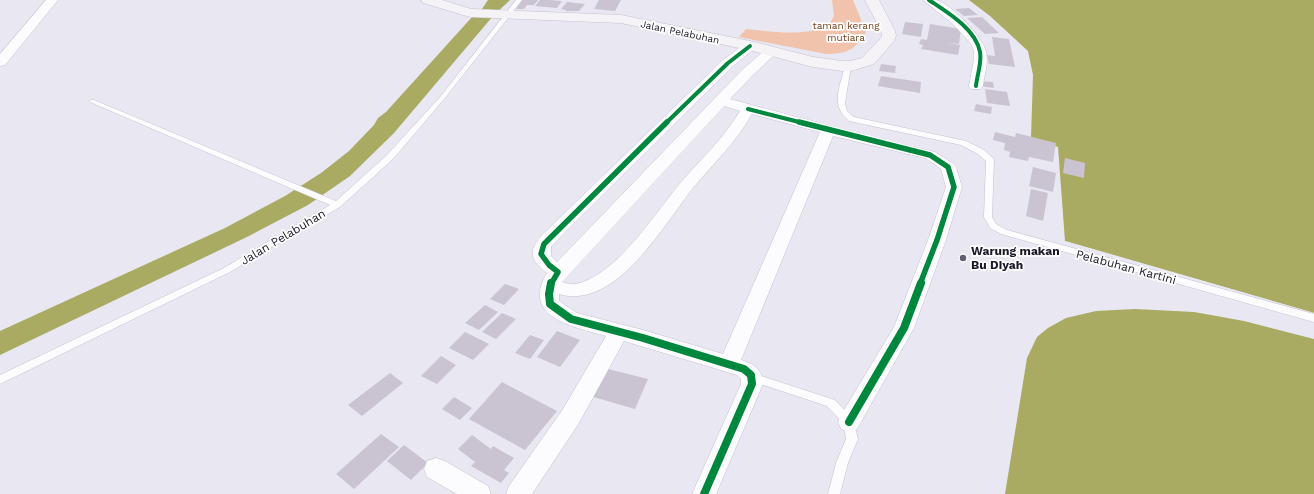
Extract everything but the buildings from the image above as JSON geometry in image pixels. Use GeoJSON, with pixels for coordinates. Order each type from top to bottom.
{"type":"FeatureCollection","features":[{"type":"Feature","properties":{"kind":"main road"},"geometry":{"type":"LineString","coordinates":[[428,0],[470,13],[503,15]]}},
{"type":"Feature","properties":{"kind":"main road"},"geometry":{"type":"LineString","coordinates":[[858,0],[873,34]]}},
{"type":"Feature","properties":{"kind":"main road"},"geometry":{"type":"LineString","coordinates":[[849,66],[868,61],[888,41],[888,31],[872,0]]}},
{"type":"Feature","properties":{"kind":"main road","name":"Jalan Pelabuhan"},"geometry":{"type":"LineString","coordinates":[[503,15],[572,16],[621,19],[750,46],[813,62],[849,66]]}},
{"type":"Feature","properties":{"kind":"main road"},"geometry":{"type":"LineString","coordinates":[[873,34],[889,36]]}},
{"type":"Feature","properties":{"kind":"main road"},"geometry":{"type":"LineString","coordinates":[[849,66],[873,34]]}},
{"type":"Feature","properties":{"kind":"street"},"geometry":{"type":"LineString","coordinates":[[0,62],[25,30],[52,0]]}},
{"type":"Feature","properties":{"kind":"street"},"geometry":{"type":"LineString","coordinates":[[929,0],[961,24],[978,47],[980,53],[976,86]]}},
{"type":"Feature","properties":{"kind":"street"},"geometry":{"type":"LineString","coordinates":[[748,109],[731,136],[683,190],[653,231],[618,267],[595,284],[577,291],[568,290],[554,278],[548,265],[541,256],[540,251],[542,246],[728,63],[750,46]]}},
{"type":"Feature","properties":{"kind":"street"},"geometry":{"type":"LineString","coordinates":[[704,494],[752,384],[752,377],[744,369],[729,364],[571,319],[550,304],[548,294],[554,278],[746,73],[770,52]]}},
{"type":"Feature","properties":{"kind":"street"},"geometry":{"type":"LineString","coordinates":[[721,101],[828,130],[930,155],[948,168],[954,187],[937,240],[904,328],[849,422]]}},
{"type":"Feature","properties":{"kind":"street"},"geometry":{"type":"LineString","coordinates":[[729,364],[828,130]]}},
{"type":"Feature","properties":{"kind":"street"},"geometry":{"type":"LineString","coordinates":[[518,494],[571,416],[619,332]]}},
{"type":"Feature","properties":{"kind":"street"},"geometry":{"type":"LineString","coordinates":[[436,469],[479,494]]}},
{"type":"Feature","properties":{"kind":"lane"},"geometry":{"type":"LineString","coordinates":[[503,15],[519,0]]}},
{"type":"Feature","properties":{"kind":"lane","name":"Jalan Pelabuhan"},"geometry":{"type":"LineString","coordinates":[[0,380],[227,270],[337,205],[390,157],[443,97],[503,15]]}},
{"type":"Feature","properties":{"kind":"lane","name":"Pelabuhan Kartini"},"geometry":{"type":"LineString","coordinates":[[849,66],[841,100],[841,107],[845,114],[852,119],[963,143],[986,155],[990,160],[988,217],[993,226],[1004,232],[1314,318]]}},
{"type":"Feature","properties":{"kind":"lane"},"geometry":{"type":"LineString","coordinates":[[92,100],[337,205]]}},
{"type":"Feature","properties":{"kind":"lane"},"geometry":{"type":"LineString","coordinates":[[752,377],[831,403],[849,422],[852,439],[842,463],[834,494]]}},
{"type":"Feature","properties":{"kind":"green space","name":"taman kerang mutiara"},"geometry":{"type":"Polygon","coordinates":[[[832,0],[853,0],[866,32],[854,47],[845,52],[826,54],[739,37],[746,29],[777,32],[807,32],[828,27],[834,16],[832,0]]]}},
{"type":"Feature","properties":{"kind":"shaded area"},"geometry":{"type":"Polygon","coordinates":[[[488,0],[510,0],[493,16],[394,133],[350,176],[308,205],[249,236],[0,355],[0,331],[225,228],[285,196],[321,173],[349,151],[473,16],[480,12],[488,0]]]}},
{"type":"Feature","properties":{"kind":"shaded area"},"geometry":{"type":"Polygon","coordinates":[[[969,0],[1314,0],[1314,313],[1065,241],[1058,147],[1031,138],[1033,75],[1028,51],[990,16],[969,0]]]}},
{"type":"Feature","properties":{"kind":"shaded area"},"geometry":{"type":"Polygon","coordinates":[[[1135,309],[1194,312],[1244,321],[1314,339],[1314,494],[1005,494],[1027,358],[1037,337],[1048,328],[1066,318],[1096,311],[1135,309]]]}},
{"type":"Feature","properties":{"kind":"pier"},"geometry":{"type":"Polygon","coordinates":[[[1065,241],[1314,313],[1314,315],[1065,243],[1065,241]]]}},
{"type":"Feature","properties":{"kind":"cycle path"},"geometry":{"type":"LineString","coordinates":[[929,0],[959,22],[977,44],[980,51],[980,59],[976,86]]}},
{"type":"Feature","properties":{"kind":"cycle path"},"geometry":{"type":"LineString","coordinates":[[704,494],[752,384],[751,375],[744,369],[643,338],[571,319],[550,304],[550,286],[558,272],[543,259],[541,249],[548,239],[561,226],[728,63],[750,46]]}},
{"type":"Feature","properties":{"kind":"cycle path"},"geometry":{"type":"LineString","coordinates":[[748,109],[869,141],[930,155],[948,167],[954,187],[937,240],[904,328],[849,422]]}},
{"type":"Feature","properties":{"kind":"place","name":"Warung makan Bu Diyah"},"geometry":{"type":"Point","coordinates":[963,258]}}]}
